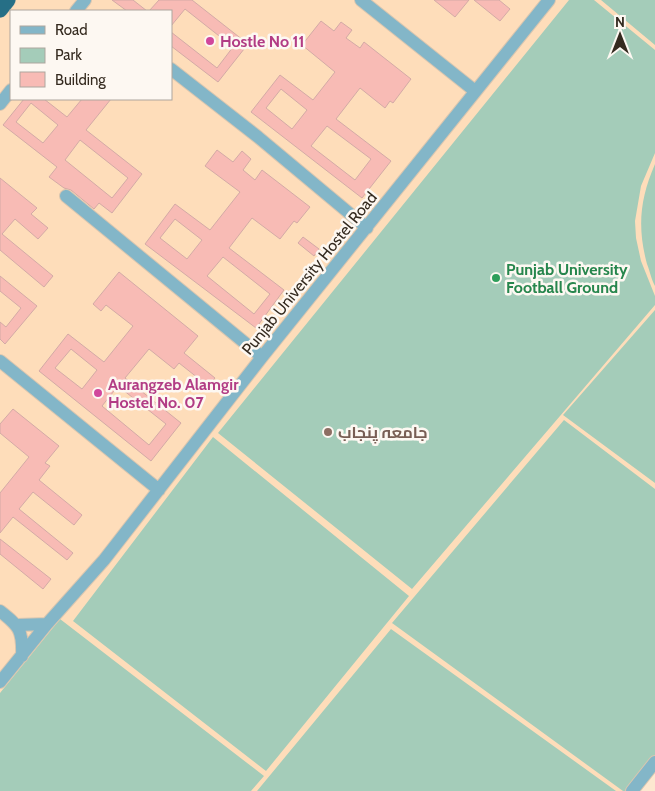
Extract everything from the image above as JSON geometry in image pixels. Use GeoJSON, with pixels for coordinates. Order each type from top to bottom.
{"type":"FeatureCollection","features":[{"type":"Feature","properties":{"kind":"highway"},"geometry":{"type":"LineString","coordinates":[[0,10],[8,0]]}},
{"type":"Feature","properties":{"kind":"street"},"geometry":{"type":"LineString","coordinates":[[77,10],[85,0]]}},
{"type":"Feature","properties":{"kind":"street"},"geometry":{"type":"LineString","coordinates":[[361,0],[475,91]]}},
{"type":"Feature","properties":{"kind":"street","name":"Punjab University Hostel Road"},"geometry":{"type":"LineString","coordinates":[[0,682],[47,624],[104,560],[262,357],[548,0]]}},
{"type":"Feature","properties":{"kind":"street"},"geometry":{"type":"LineString","coordinates":[[172,70],[366,228]]}},
{"type":"Feature","properties":{"kind":"street"},"geometry":{"type":"LineString","coordinates":[[0,104],[10,91]]}},
{"type":"Feature","properties":{"kind":"street"},"geometry":{"type":"LineString","coordinates":[[66,196],[262,357]]}},
{"type":"Feature","properties":{"kind":"street"},"geometry":{"type":"LineString","coordinates":[[0,361],[159,490]]}},
{"type":"Feature","properties":{"kind":"street"},"geometry":{"type":"LineString","coordinates":[[0,611],[17,625],[21,635],[22,656]]}},
{"type":"Feature","properties":{"kind":"street"},"geometry":{"type":"LineString","coordinates":[[17,625],[47,624]]}},
{"type":"Feature","properties":{"kind":"street"},"geometry":{"type":"LineString","coordinates":[[632,791],[655,762]]}},
{"type":"Feature","properties":{"kind":"shaded area","name":"جامعہ پنجاب"},"geometry":{"type":"Polygon","coordinates":[[[0,0],[655,0],[655,764],[635,791],[0,791],[0,0]]]}},
{"type":"Feature","properties":{"kind":"green space","name":"Punjab University Football Ground"},"geometry":{"type":"Polygon","coordinates":[[[569,0],[594,0],[655,50],[655,153],[641,186],[635,221],[636,238],[641,261],[655,296],[655,305],[412,589],[218,433],[569,0]]]}},
{"type":"Feature","properties":{"kind":"green space"},"geometry":{"type":"Polygon","coordinates":[[[601,0],[655,0],[655,45],[601,0]]]}},
{"type":"Feature","properties":{"kind":"green space"},"geometry":{"type":"Polygon","coordinates":[[[655,164],[655,286],[644,251],[641,225],[643,201],[655,164]]]}},
{"type":"Feature","properties":{"kind":"green space"},"geometry":{"type":"Polygon","coordinates":[[[655,310],[655,483],[563,415],[655,310]]]}},
{"type":"Feature","properties":{"kind":"green space"},"geometry":{"type":"Polygon","coordinates":[[[564,420],[655,489],[655,762],[635,791],[623,791],[392,623],[564,420]]]}},
{"type":"Feature","properties":{"kind":"green space"},"geometry":{"type":"Polygon","coordinates":[[[213,437],[409,596],[266,771],[73,621],[213,437]]]}},
{"type":"Feature","properties":{"kind":"green space"},"geometry":{"type":"Polygon","coordinates":[[[60,619],[264,776],[251,791],[0,791],[0,693],[60,619]]]}},
{"type":"Feature","properties":{"kind":"green space"},"geometry":{"type":"Polygon","coordinates":[[[391,629],[616,791],[257,791],[391,629]]]}},
{"type":"Feature","properties":{"kind":"building"},"geometry":{"type":"Polygon","coordinates":[[[112,0],[133,0],[146,10],[126,10],[112,0]]]}},
{"type":"Feature","properties":{"kind":"building"},"geometry":{"type":"Polygon","coordinates":[[[159,0],[192,0],[248,44],[218,82],[172,47],[172,33],[217,68],[233,47],[185,9],[172,25],[172,10],[150,10],[159,0]]]}},
{"type":"Feature","properties":{"kind":"building"},"geometry":{"type":"Polygon","coordinates":[[[434,0],[469,0],[455,17],[434,0]]]}},
{"type":"Feature","properties":{"kind":"building"},"geometry":{"type":"Polygon","coordinates":[[[474,0],[499,0],[510,9],[500,21],[474,0]]]}},
{"type":"Feature","properties":{"kind":"building"},"geometry":{"type":"Polygon","coordinates":[[[321,21],[334,31],[341,22],[352,30],[346,38],[360,48],[364,42],[411,79],[393,103],[390,101],[385,108],[360,88],[336,119],[391,161],[362,198],[251,112],[280,75],[313,100],[335,72],[302,45],[321,21]],[[281,89],[266,108],[292,129],[307,110],[281,89]],[[327,126],[311,146],[355,180],[371,159],[327,126]]]}},
{"type":"Feature","properties":{"kind":"building"},"geometry":{"type":"Polygon","coordinates":[[[23,100],[45,100],[67,117],[81,100],[110,100],[86,130],[142,174],[112,213],[99,203],[94,209],[71,190],[64,188],[49,177],[57,167],[3,125],[23,100]],[[31,103],[16,122],[43,143],[58,125],[31,103]],[[80,140],[65,160],[112,198],[128,178],[80,140]]]}},
{"type":"Feature","properties":{"kind":"building"},"geometry":{"type":"Polygon","coordinates":[[[217,150],[233,162],[242,151],[251,159],[243,170],[255,180],[262,170],[310,207],[297,223],[294,221],[280,239],[252,218],[229,248],[284,290],[256,328],[145,244],[175,204],[210,230],[240,192],[205,166],[217,150]],[[175,219],[160,238],[187,259],[202,240],[175,219]],[[223,257],[207,276],[254,314],[270,294],[223,257]]]}},
{"type":"Feature","properties":{"kind":"building"},"geometry":{"type":"Polygon","coordinates":[[[0,178],[37,208],[31,214],[48,228],[38,239],[15,219],[2,234],[53,276],[44,287],[0,250],[0,178]]]}},
{"type":"Feature","properties":{"kind":"building"},"geometry":{"type":"Polygon","coordinates":[[[303,237],[319,249],[314,256],[298,243],[303,237]]]}},
{"type":"Feature","properties":{"kind":"building"},"geometry":{"type":"Polygon","coordinates":[[[119,272],[198,336],[184,353],[215,378],[208,386],[179,363],[174,369],[149,349],[125,378],[181,423],[151,461],[39,371],[68,334],[104,362],[133,326],[106,305],[101,311],[93,304],[119,272]],[[71,349],[55,368],[82,389],[97,370],[71,349]],[[118,386],[102,406],[149,445],[166,424],[118,386]]]}},
{"type":"Feature","properties":{"kind":"building"},"geometry":{"type":"Polygon","coordinates":[[[0,276],[37,306],[5,344],[0,339],[0,322],[6,327],[21,308],[0,291],[0,276]]]}},
{"type":"Feature","properties":{"kind":"building"},"geometry":{"type":"Polygon","coordinates":[[[13,409],[59,446],[45,463],[50,466],[39,480],[82,515],[74,525],[33,492],[19,509],[73,553],[67,560],[13,517],[0,533],[0,493],[29,457],[0,433],[0,424],[13,409]]]}},
{"type":"Feature","properties":{"kind":"building"},"geometry":{"type":"Polygon","coordinates":[[[0,539],[51,579],[43,589],[0,554],[0,539]]]}},
{"type":"Feature","properties":{"kind":"place","name":"Hostle No 11"},"geometry":{"type":"Point","coordinates":[210,41]}},
{"type":"Feature","properties":{"kind":"place","name":"Punjab University Football Ground"},"geometry":{"type":"Point","coordinates":[496,278]}},
{"type":"Feature","properties":{"kind":"place","name":"Aurangzeb Alamgir Hostel No. 07"},"geometry":{"type":"Point","coordinates":[98,393]}},
{"type":"Feature","properties":{"kind":"place","name":"جامعہ پنجاب"},"geometry":{"type":"Point","coordinates":[328,432]}}]}
